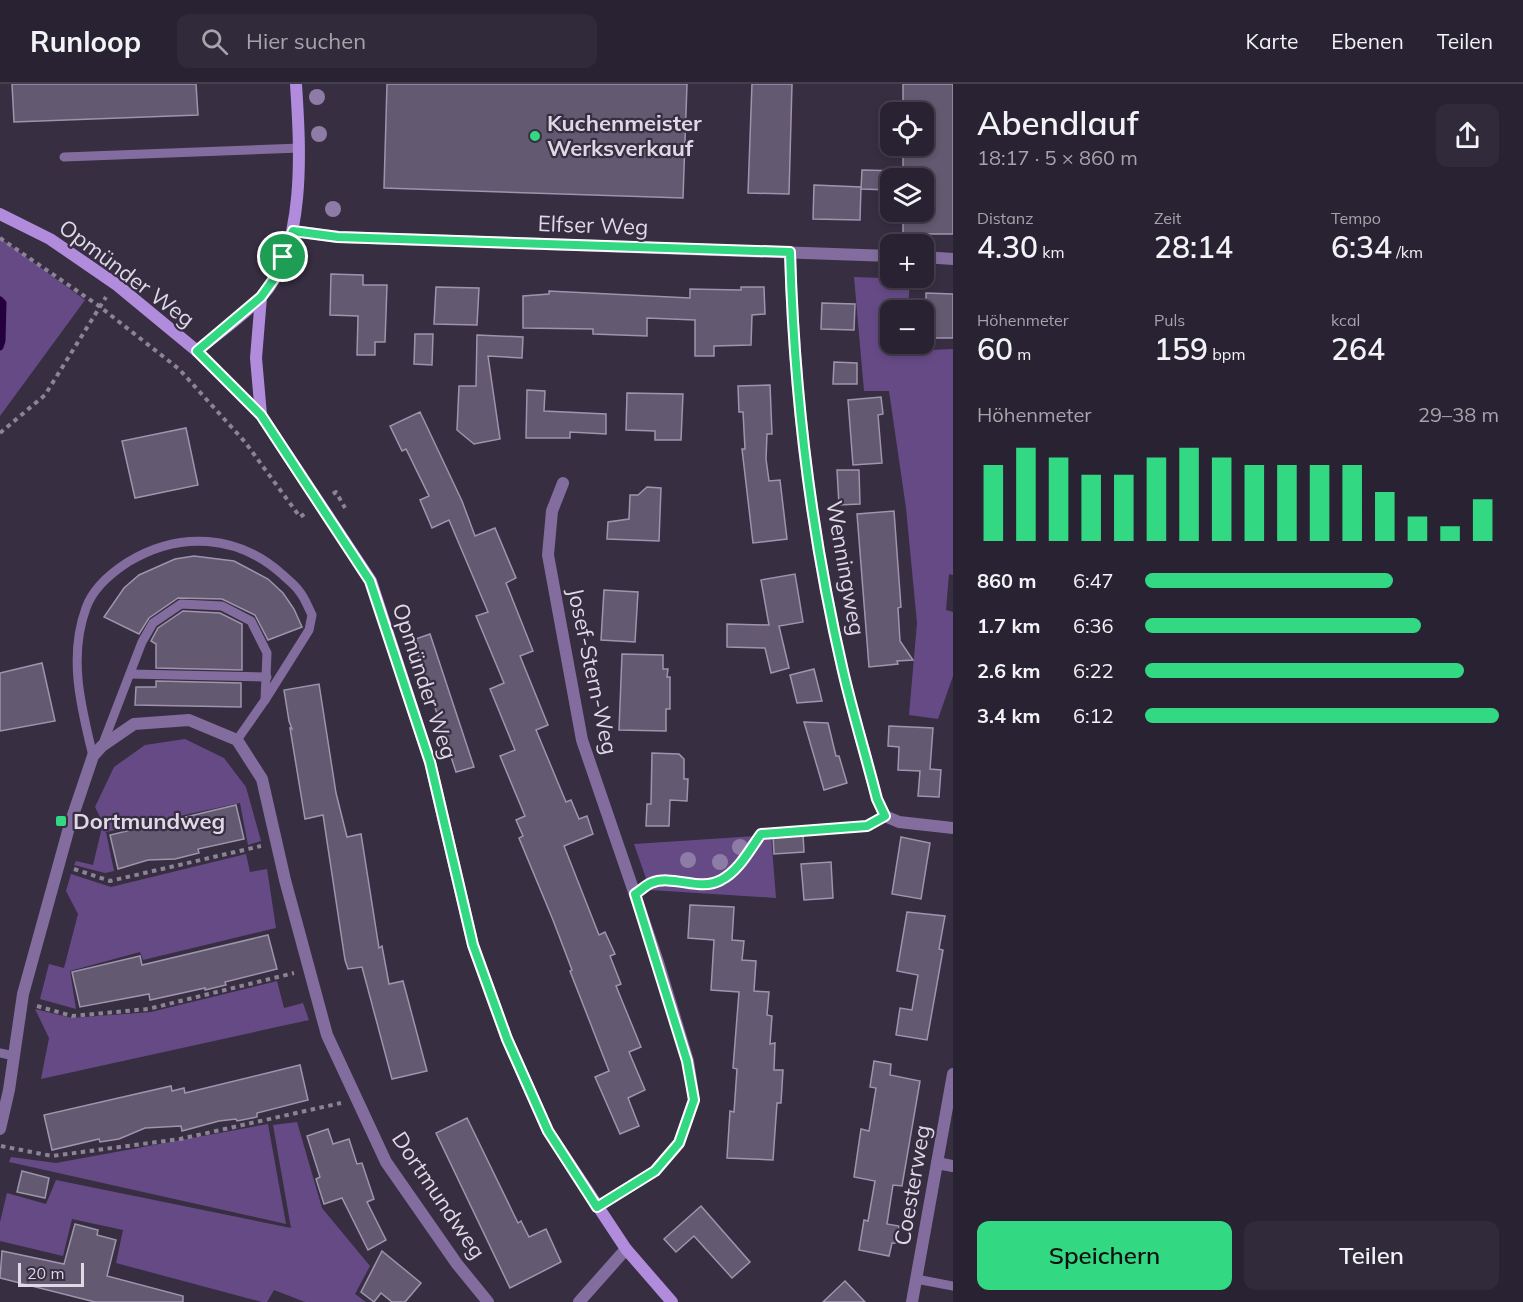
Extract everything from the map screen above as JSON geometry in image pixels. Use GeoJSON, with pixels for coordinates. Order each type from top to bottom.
{"type":"FeatureCollection","features":[{"type":"Feature","properties":{"kind":"main road"},"geometry":{"type":"LineString","coordinates":[[197,351],[261,297],[276,276],[293,231],[300,148],[297,84]]}},
{"type":"Feature","properties":{"kind":"main road","name":"Opmünder Weg"},"geometry":{"type":"LineString","coordinates":[[0,214],[50,239],[117,285],[197,351],[261,415],[370,581],[430,762],[473,945],[507,1039],[548,1131],[626,1249],[672,1302]]}},
{"type":"Feature","properties":{"kind":"main road"},"geometry":{"type":"LineString","coordinates":[[261,297],[256,358],[261,415]]}},
{"type":"Feature","properties":{"kind":"street","name":"Elfser Weg"},"geometry":{"type":"LineString","coordinates":[[293,231],[338,237],[880,256]]}},
{"type":"Feature","properties":{"kind":"street","name":"Wenningweg"},"geometry":{"type":"LineString","coordinates":[[790,252],[801,418],[820,554],[843,671],[877,799],[885,816]]}},
{"type":"Feature","properties":{"kind":"street"},"geometry":{"type":"LineString","coordinates":[[934,258],[953,259]]}},
{"type":"Feature","properties":{"kind":"street","name":"Josef-Stern-Weg"},"geometry":{"type":"LineString","coordinates":[[562,483],[552,511],[548,555],[582,740],[635,894],[687,1061],[694,1100],[679,1143],[655,1171],[597,1207]]}},
{"type":"Feature","properties":{"kind":"street"},"geometry":{"type":"LineString","coordinates":[[0,1129],[14,1056],[21,1002],[59,864],[93,756],[102,746],[134,724],[189,720],[237,740]]}},
{"type":"Feature","properties":{"kind":"street","name":"Dortmundweg"},"geometry":{"type":"LineString","coordinates":[[237,740],[262,779],[327,1035],[386,1162],[488,1302]]}},
{"type":"Feature","properties":{"kind":"street"},"geometry":{"type":"LineString","coordinates":[[885,816],[899,822],[953,828]]}},
{"type":"Feature","properties":{"kind":"street","name":"Coesterweg"},"geometry":{"type":"LineString","coordinates":[[912,1302],[953,1074]]}},
{"type":"Feature","properties":{"kind":"street"},"geometry":{"type":"LineString","coordinates":[[937,1163],[953,1166]]}},
{"type":"Feature","properties":{"kind":"street"},"geometry":{"type":"LineString","coordinates":[[579,1302],[626,1249]]}},
{"type":"Feature","properties":{"kind":"lane"},"geometry":{"type":"LineString","coordinates":[[64,157],[300,148]]}},
{"type":"Feature","properties":{"kind":"lane"},"geometry":{"type":"LineString","coordinates":[[93,756],[78,695],[76,651],[86,607],[109,574],[145,552],[185,541],[232,544],[268,562],[299,590],[312,615],[309,630],[237,740]]}},
{"type":"Feature","properties":{"kind":"lane"},"geometry":{"type":"LineString","coordinates":[[102,746],[142,642],[153,623],[181,604],[222,606],[251,621],[267,653],[265,699]]}},
{"type":"Feature","properties":{"kind":"lane"},"geometry":{"type":"LineString","coordinates":[[130,674],[267,677]]}},
{"type":"Feature","properties":{"kind":"lane"},"geometry":{"type":"LineString","coordinates":[[0,1053],[14,1056]]}},
{"type":"Feature","properties":{"kind":"lane"},"geometry":{"type":"LineString","coordinates":[[916,1279],[953,1286]]}},
{"type":"Feature","properties":{"kind":"path"},"geometry":{"type":"LineString","coordinates":[[0,238],[99,306],[178,369]]}},
{"type":"Feature","properties":{"kind":"path"},"geometry":{"type":"LineString","coordinates":[[0,433],[45,395],[74,352],[99,306],[117,285]]}},
{"type":"Feature","properties":{"kind":"path"},"geometry":{"type":"LineString","coordinates":[[635,894],[651,883],[668,881],[702,884],[720,881],[735,869],[761,834],[867,826],[885,816]]}},
{"type":"Feature","properties":{"kind":"path"},"geometry":{"type":"LineString","coordinates":[[59,864],[110,881],[277,843]]}},
{"type":"Feature","properties":{"kind":"path"},"geometry":{"type":"LineString","coordinates":[[21,1002],[72,1016],[148,1009],[309,968]]}},
{"type":"Feature","properties":{"kind":"path"},"geometry":{"type":"LineString","coordinates":[[0,1145],[52,1156],[180,1138],[356,1099]]}},
{"type":"Feature","properties":{"kind":"shaded area"},"geometry":{"type":"Polygon","coordinates":[[[0,238],[85,300],[0,416],[0,238]]]}},
{"type":"Feature","properties":{"kind":"shaded area"},"geometry":{"type":"Polygon","coordinates":[[[854,277],[880,278],[880,288],[909,288],[909,300],[880,300],[880,354],[934,354],[934,350],[953,349],[953,575],[949,574],[946,610],[953,612],[953,676],[938,719],[909,715],[917,623],[906,508],[889,391],[864,391],[854,277]]]}},
{"type":"Feature","properties":{"kind":"shaded area"},"geometry":{"type":"Polygon","coordinates":[[[185,739],[224,758],[246,787],[261,841],[248,845],[240,803],[106,832],[114,871],[105,873],[74,865],[76,861],[93,865],[103,823],[95,807],[114,767],[145,745],[185,739]]]}},
{"type":"Feature","properties":{"kind":"shaded area"},"geometry":{"type":"Polygon","coordinates":[[[771,835],[776,898],[650,890],[634,844],[771,835]]]}},
{"type":"Feature","properties":{"kind":"shaded area"},"geometry":{"type":"Polygon","coordinates":[[[246,854],[250,872],[267,869],[276,928],[143,960],[140,952],[70,971],[76,1009],[40,999],[49,964],[64,968],[78,914],[66,891],[71,874],[111,887],[246,854]]]}},
{"type":"Feature","properties":{"kind":"shaded area"},"geometry":{"type":"Polygon","coordinates":[[[277,981],[284,1008],[303,1003],[309,1020],[41,1079],[49,1038],[35,1009],[72,1018],[151,1012],[277,981]]]}},
{"type":"Feature","properties":{"kind":"shaded area"},"geometry":{"type":"Polygon","coordinates":[[[297,1122],[322,1208],[370,1266],[355,1294],[366,1302],[305,1302],[274,1290],[267,1302],[262,1302],[116,1263],[123,1230],[72,1219],[63,1256],[0,1241],[0,1222],[7,1193],[46,1204],[56,1180],[291,1228],[273,1125],[297,1122]]]}},
{"type":"Feature","properties":{"kind":"shaded area"},"geometry":{"type":"Polygon","coordinates":[[[268,1124],[286,1224],[9,1162],[11,1157],[56,1163],[268,1124]]]}},
{"type":"Feature","properties":{"kind":"building"},"geometry":{"type":"Polygon","coordinates":[[[12,84],[196,84],[198,115],[14,122],[12,84]]]}},
{"type":"Feature","properties":{"kind":"building","name":"Kuchenmeister Werksverkauf"},"geometry":{"type":"Polygon","coordinates":[[[387,84],[687,84],[683,198],[384,188],[387,84]]]}},
{"type":"Feature","properties":{"kind":"building"},"geometry":{"type":"Polygon","coordinates":[[[752,84],[792,84],[789,194],[748,193],[752,84]]]}},
{"type":"Feature","properties":{"kind":"building"},"geometry":{"type":"Polygon","coordinates":[[[903,84],[953,84],[953,234],[903,234],[903,222],[934,222],[934,168],[903,168],[903,156],[934,156],[934,102],[903,102],[903,84]]]}},
{"type":"Feature","properties":{"kind":"building"},"geometry":{"type":"Polygon","coordinates":[[[862,170],[880,170],[880,190],[861,189],[862,170]]]}},
{"type":"Feature","properties":{"kind":"building"},"geometry":{"type":"Polygon","coordinates":[[[814,185],[861,187],[860,220],[813,219],[814,185]]]}},
{"type":"Feature","properties":{"kind":"building"},"geometry":{"type":"Polygon","coordinates":[[[331,274],[363,275],[363,285],[387,285],[385,342],[375,342],[375,355],[357,355],[358,316],[330,315],[331,274]]]}},
{"type":"Feature","properties":{"kind":"building"},"geometry":{"type":"Polygon","coordinates":[[[436,287],[479,288],[477,325],[434,324],[436,287]]]}},
{"type":"Feature","properties":{"kind":"building"},"geometry":{"type":"Polygon","coordinates":[[[741,287],[764,287],[765,314],[752,315],[751,345],[714,346],[714,356],[695,356],[695,320],[647,318],[647,336],[593,334],[593,329],[523,328],[523,296],[549,294],[549,291],[690,298],[690,289],[741,290],[741,287]]]}},
{"type":"Feature","properties":{"kind":"building"},"geometry":{"type":"Polygon","coordinates":[[[926,293],[953,294],[953,338],[934,338],[934,300],[926,300],[926,293]]]}},
{"type":"Feature","properties":{"kind":"building"},"geometry":{"type":"Polygon","coordinates":[[[822,303],[855,304],[854,330],[821,329],[822,303]]]}},
{"type":"Feature","properties":{"kind":"building"},"geometry":{"type":"Polygon","coordinates":[[[415,334],[433,334],[432,365],[414,364],[415,334]]]}},
{"type":"Feature","properties":{"kind":"building"},"geometry":{"type":"Polygon","coordinates":[[[477,335],[523,337],[522,358],[488,356],[500,439],[474,444],[457,430],[459,386],[476,386],[477,335]]]}},
{"type":"Feature","properties":{"kind":"building"},"geometry":{"type":"Polygon","coordinates":[[[834,362],[857,363],[857,384],[833,384],[834,362]]]}},
{"type":"Feature","properties":{"kind":"building"},"geometry":{"type":"Polygon","coordinates":[[[770,385],[772,434],[767,434],[766,459],[769,481],[780,480],[787,539],[753,543],[742,449],[745,449],[743,412],[739,412],[738,386],[770,385]]]}},
{"type":"Feature","properties":{"kind":"building"},"geometry":{"type":"Polygon","coordinates":[[[527,390],[545,391],[544,411],[606,414],[606,434],[570,432],[570,438],[526,438],[527,390]]]}},
{"type":"Feature","properties":{"kind":"building"},"geometry":{"type":"Polygon","coordinates":[[[627,393],[683,394],[681,440],[655,440],[655,431],[626,430],[627,393]]]}},
{"type":"Feature","properties":{"kind":"building"},"geometry":{"type":"Polygon","coordinates":[[[881,397],[883,414],[878,415],[882,463],[853,465],[848,400],[881,397]]]}},
{"type":"Feature","properties":{"kind":"building"},"geometry":{"type":"Polygon","coordinates":[[[420,412],[462,501],[475,536],[495,528],[516,578],[506,583],[533,651],[520,656],[548,725],[536,730],[566,802],[571,800],[579,819],[587,816],[593,834],[564,846],[599,935],[605,932],[615,954],[610,956],[621,984],[616,986],[641,1047],[629,1052],[645,1090],[628,1098],[639,1126],[620,1134],[595,1077],[609,1071],[553,920],[519,838],[523,836],[516,820],[525,816],[500,756],[515,750],[490,689],[504,683],[476,616],[488,612],[449,520],[432,528],[420,500],[429,496],[406,449],[402,451],[390,426],[420,412]]]}},
{"type":"Feature","properties":{"kind":"building"},"geometry":{"type":"Polygon","coordinates":[[[186,428],[198,485],[135,498],[122,441],[186,428]]]}},
{"type":"Feature","properties":{"kind":"building"},"geometry":{"type":"Polygon","coordinates":[[[837,470],[859,470],[860,504],[839,505],[837,470]]]}},
{"type":"Feature","properties":{"kind":"building"},"geometry":{"type":"Polygon","coordinates":[[[647,487],[661,488],[659,541],[607,539],[608,522],[629,519],[630,495],[638,495],[647,487]]]}},
{"type":"Feature","properties":{"kind":"building"},"geometry":{"type":"Polygon","coordinates":[[[894,511],[901,607],[898,608],[900,641],[913,660],[869,667],[857,514],[894,511]]]}},
{"type":"Feature","properties":{"kind":"building"},"geometry":{"type":"Polygon","coordinates":[[[194,556],[234,561],[268,579],[283,593],[302,627],[268,640],[255,615],[222,599],[178,598],[149,618],[139,634],[104,617],[124,588],[139,575],[175,559],[194,556]]]}},
{"type":"Feature","properties":{"kind":"building"},"geometry":{"type":"Polygon","coordinates":[[[795,574],[803,622],[779,626],[789,668],[771,673],[765,648],[727,647],[727,624],[769,625],[761,580],[795,574]]]}},
{"type":"Feature","properties":{"kind":"building"},"geometry":{"type":"Polygon","coordinates":[[[604,590],[638,592],[635,642],[601,640],[604,590]]]}},
{"type":"Feature","properties":{"kind":"building"},"geometry":{"type":"Polygon","coordinates":[[[183,611],[220,613],[242,624],[242,670],[156,668],[156,644],[151,641],[158,628],[183,611]]]}},
{"type":"Feature","properties":{"kind":"building"},"geometry":{"type":"Polygon","coordinates":[[[430,634],[474,767],[456,772],[413,640],[430,634]]]}},
{"type":"Feature","properties":{"kind":"building"},"geometry":{"type":"Polygon","coordinates":[[[622,654],[663,655],[663,669],[668,669],[667,677],[670,677],[670,709],[666,709],[666,731],[619,730],[622,654]]]}},
{"type":"Feature","properties":{"kind":"building"},"geometry":{"type":"Polygon","coordinates":[[[42,663],[55,721],[0,731],[0,673],[42,663]]]}},
{"type":"Feature","properties":{"kind":"building"},"geometry":{"type":"Polygon","coordinates":[[[814,669],[822,701],[797,703],[790,675],[814,669]]]}},
{"type":"Feature","properties":{"kind":"building"},"geometry":{"type":"Polygon","coordinates":[[[156,681],[241,683],[241,707],[135,705],[136,687],[156,687],[156,681]]]}},
{"type":"Feature","properties":{"kind":"building"},"geometry":{"type":"Polygon","coordinates":[[[319,684],[336,793],[347,837],[361,834],[379,948],[382,946],[389,984],[403,981],[427,1071],[392,1079],[362,967],[348,969],[345,960],[323,815],[305,819],[284,690],[319,684]]]}},
{"type":"Feature","properties":{"kind":"building"},"geometry":{"type":"Polygon","coordinates":[[[804,722],[828,723],[836,756],[839,756],[847,783],[824,790],[804,722]]]}},
{"type":"Feature","properties":{"kind":"building"},"geometry":{"type":"Polygon","coordinates":[[[889,726],[933,728],[930,769],[941,770],[939,797],[918,796],[920,771],[898,770],[899,747],[888,746],[889,726]]]}},
{"type":"Feature","properties":{"kind":"building"},"geometry":{"type":"Polygon","coordinates":[[[652,753],[679,754],[684,759],[684,779],[688,779],[687,801],[670,800],[669,826],[646,826],[647,804],[651,804],[652,753]]]}},
{"type":"Feature","properties":{"kind":"building"},"geometry":{"type":"Polygon","coordinates":[[[236,805],[244,839],[198,849],[199,853],[175,859],[148,860],[118,869],[110,835],[236,805]]]}},
{"type":"Feature","properties":{"kind":"building"},"geometry":{"type":"Polygon","coordinates":[[[803,834],[804,852],[774,854],[773,836],[803,834]]]}},
{"type":"Feature","properties":{"kind":"building"},"geometry":{"type":"Polygon","coordinates":[[[901,837],[930,843],[921,899],[892,894],[901,837]]]}},
{"type":"Feature","properties":{"kind":"building"},"geometry":{"type":"Polygon","coordinates":[[[831,862],[833,898],[804,900],[801,864],[831,862]]]}},
{"type":"Feature","properties":{"kind":"building"},"geometry":{"type":"Polygon","coordinates":[[[690,905],[734,907],[732,940],[744,941],[742,960],[756,961],[754,991],[769,992],[767,1015],[772,1016],[770,1044],[775,1043],[774,1070],[783,1070],[781,1103],[777,1103],[773,1160],[727,1158],[730,1111],[734,1112],[737,1069],[733,1068],[739,992],[711,990],[714,940],[688,938],[690,905]]]}},
{"type":"Feature","properties":{"kind":"building"},"geometry":{"type":"Polygon","coordinates":[[[907,912],[945,916],[939,949],[943,950],[927,1040],[896,1035],[900,1008],[912,1010],[918,975],[897,971],[907,912]]]}},
{"type":"Feature","properties":{"kind":"building"},"geometry":{"type":"Polygon","coordinates":[[[268,935],[277,969],[225,982],[226,985],[205,990],[205,988],[150,1000],[149,994],[80,1007],[72,972],[140,956],[142,965],[268,935]]]}},
{"type":"Feature","properties":{"kind":"building"},"geometry":{"type":"Polygon","coordinates":[[[874,1061],[891,1064],[890,1075],[920,1081],[902,1186],[893,1185],[887,1224],[899,1226],[896,1243],[892,1243],[889,1256],[859,1250],[864,1220],[868,1221],[875,1181],[854,1177],[861,1129],[869,1131],[876,1088],[870,1087],[874,1061]]]}},
{"type":"Feature","properties":{"kind":"building"},"geometry":{"type":"Polygon","coordinates":[[[300,1065],[308,1100],[257,1113],[257,1117],[237,1121],[236,1119],[219,1121],[182,1131],[181,1126],[145,1128],[119,1139],[100,1142],[99,1139],[52,1150],[44,1115],[171,1086],[172,1091],[184,1088],[185,1093],[300,1065]]]}},
{"type":"Feature","properties":{"kind":"building"},"geometry":{"type":"Polygon","coordinates":[[[467,1118],[518,1223],[521,1221],[529,1237],[546,1229],[561,1262],[510,1288],[436,1133],[467,1118]]]}},
{"type":"Feature","properties":{"kind":"building"},"geometry":{"type":"Polygon","coordinates":[[[328,1129],[333,1144],[349,1139],[357,1164],[362,1163],[374,1199],[367,1202],[386,1240],[368,1250],[342,1198],[324,1204],[316,1179],[320,1177],[307,1136],[328,1129]]]}},
{"type":"Feature","properties":{"kind":"building"},"geometry":{"type":"Polygon","coordinates":[[[22,1171],[49,1178],[45,1198],[17,1192],[22,1171]]]}},
{"type":"Feature","properties":{"kind":"building"},"geometry":{"type":"Polygon","coordinates":[[[701,1206],[750,1262],[732,1278],[694,1236],[676,1252],[664,1239],[701,1206]]]}},
{"type":"Feature","properties":{"kind":"building"},"geometry":{"type":"Polygon","coordinates":[[[75,1224],[98,1230],[97,1235],[116,1240],[107,1276],[183,1296],[183,1302],[95,1302],[0,1278],[2,1251],[64,1264],[75,1224]]]}},
{"type":"Feature","properties":{"kind":"building"},"geometry":{"type":"Polygon","coordinates":[[[382,1251],[421,1283],[405,1302],[392,1302],[381,1293],[374,1302],[361,1292],[382,1251]]]}},
{"type":"Feature","properties":{"kind":"building"},"geometry":{"type":"Polygon","coordinates":[[[845,1281],[865,1302],[823,1302],[845,1281]]]}},
{"type":"Feature","properties":{"kind":"waterway"},"geometry":{"type":"LineString","coordinates":[[0,300],[3,303],[0,347]]}},
{"type":"Feature","properties":{"kind":"place","name":"Kuchenmeister Werksverkauf"},"geometry":{"type":"Point","coordinates":[535,136]}},
{"type":"Feature","properties":{"kind":"place","name":"Dortmundweg"},"geometry":{"type":"Point","coordinates":[61,821]}},
{"type":"Feature","properties":{"kind":"route"},"geometry":{"type":"LineString","coordinates":[[293,231],[338,237],[790,252],[801,418],[820,554],[843,671],[877,799],[885,816],[867,826],[761,834],[735,869],[720,881],[702,884],[668,881],[651,883],[635,894],[687,1061],[694,1100],[679,1143],[655,1171],[597,1207],[548,1131],[507,1039],[473,945],[430,762],[370,581],[261,415],[197,351],[261,297],[276,276],[283,257],[293,231]]}}]}
